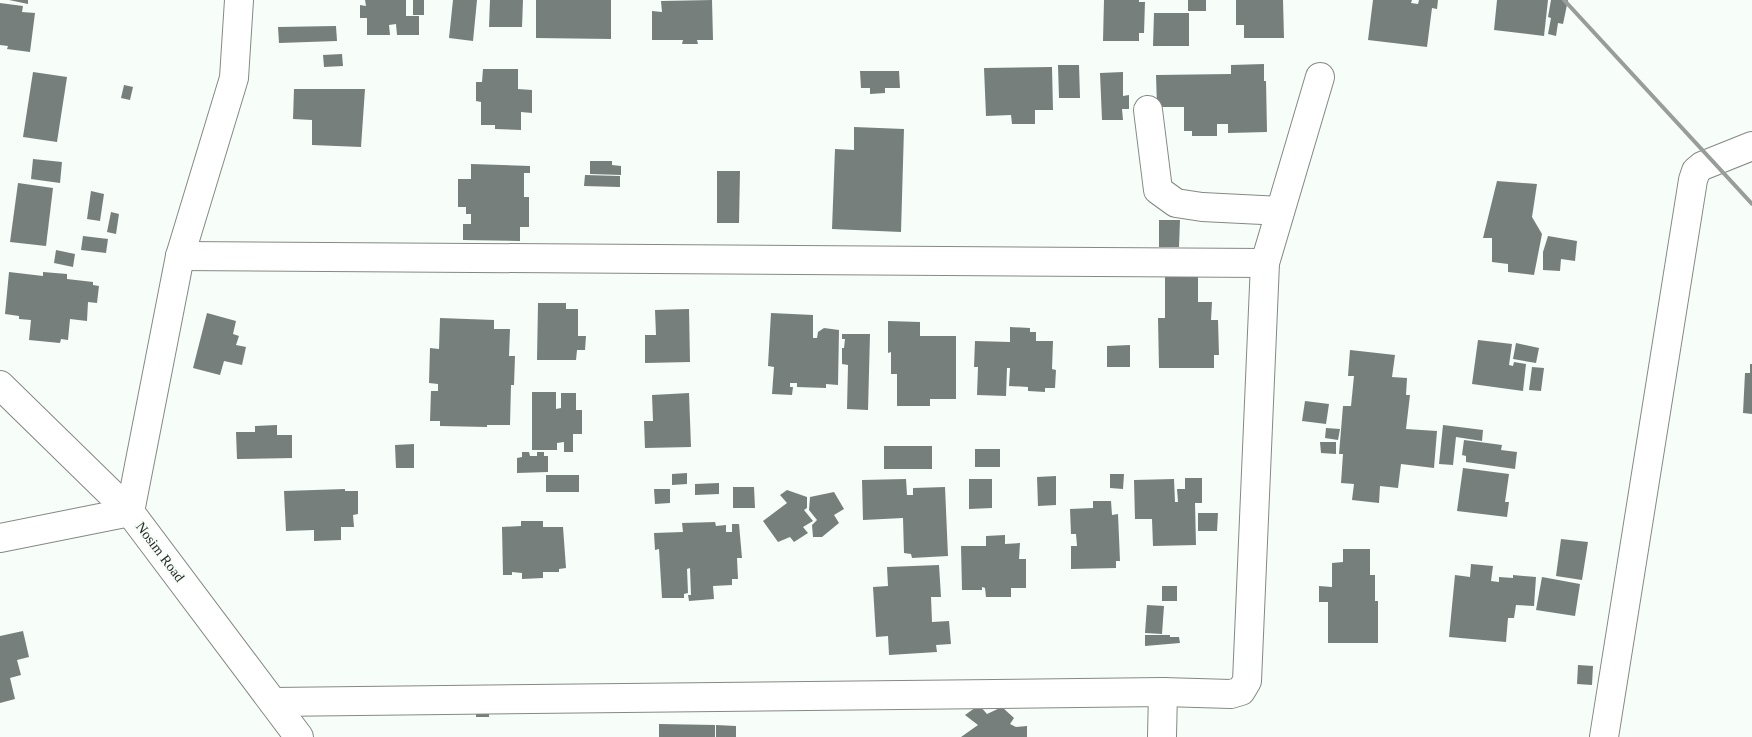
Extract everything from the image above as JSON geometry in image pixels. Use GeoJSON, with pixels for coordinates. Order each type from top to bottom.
{"type":"FeatureCollection","features":[{"type":"Feature","properties":{"kind":"street"},"geometry":{"type":"LineString","coordinates":[[0,538],[130,512],[180,256],[234,78],[238,0]]}},
{"type":"Feature","properties":{"kind":"street"},"geometry":{"type":"LineString","coordinates":[[273,702],[1163,692],[1231,694],[1242,691],[1247,682],[1265,263],[1320,76]]}},
{"type":"Feature","properties":{"kind":"street"},"geometry":{"type":"LineString","coordinates":[[1148,110],[1158,190],[1176,203],[1202,207],[1280,211]]}},
{"type":"Feature","properties":{"kind":"street"},"geometry":{"type":"LineString","coordinates":[[1604,737],[1693,180],[1696,171],[1702,166],[1752,146]]}},
{"type":"Feature","properties":{"kind":"street"},"geometry":{"type":"LineString","coordinates":[[180,256],[1265,263]]}},
{"type":"Feature","properties":{"kind":"street","name":"Nosim Road"},"geometry":{"type":"LineString","coordinates":[[0,385],[130,512],[299,737]]}},
{"type":"Feature","properties":{"kind":"street"},"geometry":{"type":"LineString","coordinates":[[1162,737],[1163,692]]}},
{"type":"Feature","properties":{"kind":"building"},"geometry":{"type":"Polygon","coordinates":[[[9,0],[28,0],[28,4],[9,0]]]}},
{"type":"Feature","properties":{"kind":"building"},"geometry":{"type":"Polygon","coordinates":[[[365,0],[406,0],[406,16],[419,16],[419,35],[397,35],[396,24],[389,25],[390,35],[367,35],[367,18],[360,18],[360,5],[366,6],[365,0]]]}},
{"type":"Feature","properties":{"kind":"building"},"geometry":{"type":"Polygon","coordinates":[[[413,0],[424,0],[424,15],[413,15],[413,0]]]}},
{"type":"Feature","properties":{"kind":"building"},"geometry":{"type":"Polygon","coordinates":[[[453,0],[477,0],[473,41],[449,38],[453,0]]]}},
{"type":"Feature","properties":{"kind":"building"},"geometry":{"type":"Polygon","coordinates":[[[490,0],[523,0],[522,27],[489,27],[490,0]]]}},
{"type":"Feature","properties":{"kind":"building"},"geometry":{"type":"Polygon","coordinates":[[[536,0],[611,0],[611,39],[536,38],[536,0]]]}},
{"type":"Feature","properties":{"kind":"building"},"geometry":{"type":"Polygon","coordinates":[[[712,0],[713,40],[697,40],[698,44],[682,44],[683,40],[652,40],[652,11],[662,12],[661,1],[712,0]]]}},
{"type":"Feature","properties":{"kind":"building"},"geometry":{"type":"Polygon","coordinates":[[[1104,0],[1139,0],[1139,2],[1145,2],[1144,33],[1139,33],[1139,41],[1103,41],[1104,0]]]}},
{"type":"Feature","properties":{"kind":"building"},"geometry":{"type":"Polygon","coordinates":[[[1188,0],[1206,0],[1206,11],[1188,11],[1188,0]]]}},
{"type":"Feature","properties":{"kind":"building"},"geometry":{"type":"Polygon","coordinates":[[[1236,0],[1283,0],[1284,38],[1244,38],[1244,25],[1236,25],[1236,0]]]}},
{"type":"Feature","properties":{"kind":"building"},"geometry":{"type":"Polygon","coordinates":[[[1373,0],[1412,0],[1411,3],[1418,4],[1419,0],[1438,0],[1437,9],[1432,8],[1427,47],[1368,40],[1373,0]]]}},
{"type":"Feature","properties":{"kind":"building"},"geometry":{"type":"Polygon","coordinates":[[[1497,0],[1548,0],[1544,36],[1494,30],[1497,0]]]}},
{"type":"Feature","properties":{"kind":"building"},"geometry":{"type":"Polygon","coordinates":[[[1551,0],[1568,0],[1563,24],[1558,23],[1556,36],[1548,34],[1551,18],[1548,17],[1551,0]]]}},
{"type":"Feature","properties":{"kind":"building"},"geometry":{"type":"Polygon","coordinates":[[[0,3],[23,6],[22,12],[35,13],[30,52],[7,49],[8,46],[0,45],[0,3]]]}},
{"type":"Feature","properties":{"kind":"building"},"geometry":{"type":"Polygon","coordinates":[[[1154,13],[1189,13],[1189,46],[1153,46],[1154,13]]]}},
{"type":"Feature","properties":{"kind":"building"},"geometry":{"type":"Polygon","coordinates":[[[336,26],[337,41],[279,43],[278,27],[336,26]]]}},
{"type":"Feature","properties":{"kind":"building"},"geometry":{"type":"Polygon","coordinates":[[[342,54],[343,66],[324,67],[323,55],[342,54]]]}},
{"type":"Feature","properties":{"kind":"building"},"geometry":{"type":"Polygon","coordinates":[[[1264,64],[1267,132],[1228,133],[1228,124],[1217,124],[1217,136],[1192,136],[1192,131],[1184,131],[1184,107],[1157,107],[1156,75],[1231,74],[1231,65],[1264,64]]]}},
{"type":"Feature","properties":{"kind":"building"},"geometry":{"type":"Polygon","coordinates":[[[1058,65],[1079,65],[1080,98],[1059,98],[1058,65]]]}},
{"type":"Feature","properties":{"kind":"building"},"geometry":{"type":"Polygon","coordinates":[[[1052,67],[1053,110],[1035,110],[1035,124],[1012,124],[1011,115],[986,116],[984,68],[1052,67]]]}},
{"type":"Feature","properties":{"kind":"building"},"geometry":{"type":"Polygon","coordinates":[[[483,69],[518,69],[518,89],[532,90],[532,113],[521,112],[521,130],[495,129],[495,125],[481,125],[481,102],[476,101],[476,82],[482,82],[483,69]]]}},
{"type":"Feature","properties":{"kind":"building"},"geometry":{"type":"Polygon","coordinates":[[[860,71],[899,71],[900,88],[885,88],[885,93],[870,94],[870,88],[861,88],[860,71]]]}},
{"type":"Feature","properties":{"kind":"building"},"geometry":{"type":"Polygon","coordinates":[[[33,72],[67,77],[57,142],[23,137],[33,72]]]}},
{"type":"Feature","properties":{"kind":"building"},"geometry":{"type":"Polygon","coordinates":[[[1123,72],[1123,96],[1129,95],[1129,109],[1122,109],[1123,120],[1102,120],[1100,73],[1123,72]]]}},
{"type":"Feature","properties":{"kind":"building"},"geometry":{"type":"Polygon","coordinates":[[[124,85],[133,87],[130,100],[121,98],[124,85]]]}},
{"type":"Feature","properties":{"kind":"building"},"geometry":{"type":"Polygon","coordinates":[[[294,89],[365,89],[361,147],[312,145],[312,120],[293,119],[294,89]]]}},
{"type":"Feature","properties":{"kind":"building"},"geometry":{"type":"Polygon","coordinates":[[[854,127],[904,129],[901,232],[832,229],[835,149],[854,150],[854,127]]]}},
{"type":"Feature","properties":{"kind":"building"},"geometry":{"type":"Polygon","coordinates":[[[33,159],[62,162],[60,183],[31,179],[33,159]]]}},
{"type":"Feature","properties":{"kind":"building"},"geometry":{"type":"Polygon","coordinates":[[[590,161],[612,161],[612,165],[621,166],[621,175],[590,174],[590,161]]]}},
{"type":"Feature","properties":{"kind":"building"},"geometry":{"type":"Polygon","coordinates":[[[471,164],[530,166],[530,173],[524,173],[524,197],[529,197],[529,227],[520,227],[520,241],[463,240],[463,224],[471,224],[471,214],[466,214],[466,207],[458,207],[458,179],[471,179],[471,164]]]}},
{"type":"Feature","properties":{"kind":"building"},"geometry":{"type":"Polygon","coordinates":[[[717,171],[740,171],[739,223],[717,223],[717,171]]]}},
{"type":"Feature","properties":{"kind":"building"},"geometry":{"type":"Polygon","coordinates":[[[585,175],[620,176],[620,187],[584,186],[585,175]]]}},
{"type":"Feature","properties":{"kind":"building"},"geometry":{"type":"Polygon","coordinates":[[[1497,181],[1537,184],[1532,217],[1542,234],[1534,275],[1508,272],[1508,264],[1492,262],[1492,238],[1483,238],[1497,181]]]}},
{"type":"Feature","properties":{"kind":"building"},"geometry":{"type":"Polygon","coordinates":[[[18,183],[53,188],[46,246],[10,242],[18,183]]]}},
{"type":"Feature","properties":{"kind":"building"},"geometry":{"type":"Polygon","coordinates":[[[91,191],[104,194],[100,221],[87,219],[91,191]]]}},
{"type":"Feature","properties":{"kind":"building"},"geometry":{"type":"Polygon","coordinates":[[[111,212],[119,214],[116,234],[107,232],[111,212]]]}},
{"type":"Feature","properties":{"kind":"building"},"geometry":{"type":"Polygon","coordinates":[[[1159,220],[1180,220],[1179,247],[1159,247],[1159,220]]]}},
{"type":"Feature","properties":{"kind":"building"},"geometry":{"type":"Polygon","coordinates":[[[83,236],[108,239],[106,253],[81,250],[83,236]]]}},
{"type":"Feature","properties":{"kind":"building"},"geometry":{"type":"Polygon","coordinates":[[[1548,236],[1577,241],[1575,261],[1561,259],[1560,271],[1543,270],[1543,252],[1548,236]]]}},
{"type":"Feature","properties":{"kind":"building"},"geometry":{"type":"Polygon","coordinates":[[[56,250],[75,254],[73,267],[54,263],[56,250]]]}},
{"type":"Feature","properties":{"kind":"building"},"geometry":{"type":"Polygon","coordinates":[[[9,272],[43,276],[43,272],[67,274],[67,279],[93,282],[93,285],[99,286],[97,303],[88,302],[87,321],[70,319],[68,340],[61,339],[60,343],[29,340],[31,320],[19,319],[19,316],[5,314],[9,272]]]}},
{"type":"Feature","properties":{"kind":"building"},"geometry":{"type":"Polygon","coordinates":[[[1165,277],[1198,277],[1198,302],[1212,302],[1211,320],[1218,320],[1219,355],[1214,355],[1214,368],[1159,368],[1158,318],[1165,318],[1165,277]]]}},
{"type":"Feature","properties":{"kind":"building"},"geometry":{"type":"Polygon","coordinates":[[[538,303],[566,303],[566,309],[578,309],[578,336],[586,336],[585,350],[577,350],[576,360],[537,360],[538,303]]]}},
{"type":"Feature","properties":{"kind":"building"},"geometry":{"type":"Polygon","coordinates":[[[689,309],[690,362],[645,363],[645,335],[656,335],[655,310],[689,309]]]}},
{"type":"Feature","properties":{"kind":"building"},"geometry":{"type":"Polygon","coordinates":[[[207,313],[236,321],[233,334],[239,336],[236,345],[246,347],[242,365],[224,361],[220,375],[193,368],[207,313]]]}},
{"type":"Feature","properties":{"kind":"building"},"geometry":{"type":"Polygon","coordinates":[[[771,313],[813,315],[813,338],[817,338],[818,332],[824,328],[839,330],[838,385],[826,384],[826,388],[797,387],[797,383],[790,383],[790,387],[793,387],[792,395],[772,394],[774,367],[768,366],[771,313]]]}},
{"type":"Feature","properties":{"kind":"building"},"geometry":{"type":"Polygon","coordinates":[[[440,318],[494,320],[494,329],[510,329],[509,356],[515,356],[514,385],[511,385],[510,425],[487,425],[487,427],[440,426],[440,421],[430,421],[431,391],[438,391],[438,384],[429,383],[430,348],[439,349],[440,318]]]}},
{"type":"Feature","properties":{"kind":"building"},"geometry":{"type":"Polygon","coordinates":[[[888,321],[920,322],[920,336],[956,336],[956,399],[930,399],[930,406],[897,406],[897,374],[891,374],[891,352],[888,353],[888,321]]]}},
{"type":"Feature","properties":{"kind":"building"},"geometry":{"type":"Polygon","coordinates":[[[1010,327],[1030,328],[1030,332],[1036,332],[1036,341],[1053,341],[1052,369],[1056,370],[1055,388],[1045,388],[1045,392],[1028,391],[1028,387],[1009,386],[1010,368],[1007,368],[1006,396],[977,395],[978,367],[974,367],[975,341],[1010,342],[1010,327]]]}},
{"type":"Feature","properties":{"kind":"building"},"geometry":{"type":"Polygon","coordinates":[[[842,334],[870,334],[868,410],[847,409],[848,365],[842,364],[842,348],[844,348],[845,339],[842,339],[842,334]]]}},
{"type":"Feature","properties":{"kind":"building"},"geometry":{"type":"Polygon","coordinates":[[[1478,340],[1512,344],[1509,365],[1513,366],[1514,362],[1526,364],[1523,391],[1472,384],[1478,340]]]}},
{"type":"Feature","properties":{"kind":"building"},"geometry":{"type":"Polygon","coordinates":[[[1516,343],[1539,348],[1536,363],[1513,359],[1516,343]]]}},
{"type":"Feature","properties":{"kind":"building"},"geometry":{"type":"Polygon","coordinates":[[[1130,345],[1130,367],[1107,367],[1107,346],[1130,345]]]}},
{"type":"Feature","properties":{"kind":"building"},"geometry":{"type":"Polygon","coordinates":[[[1350,350],[1395,355],[1392,377],[1407,378],[1406,395],[1410,395],[1406,429],[1437,431],[1434,468],[1401,464],[1398,488],[1380,486],[1379,503],[1352,500],[1354,484],[1341,483],[1343,454],[1339,454],[1343,406],[1351,406],[1354,376],[1348,376],[1350,350]]]}},
{"type":"Feature","properties":{"kind":"building"},"geometry":{"type":"Polygon","coordinates":[[[1750,364],[1752,364],[1752,414],[1743,413],[1745,373],[1750,373],[1750,364]]]}},
{"type":"Feature","properties":{"kind":"building"},"geometry":{"type":"Polygon","coordinates":[[[1532,367],[1544,368],[1541,391],[1529,390],[1532,367]]]}},
{"type":"Feature","properties":{"kind":"building"},"geometry":{"type":"Polygon","coordinates":[[[532,392],[556,392],[556,409],[561,408],[561,393],[576,393],[576,410],[582,410],[582,434],[573,434],[573,452],[564,452],[564,442],[557,443],[557,450],[532,450],[532,392]]]}},
{"type":"Feature","properties":{"kind":"building"},"geometry":{"type":"Polygon","coordinates":[[[689,393],[691,447],[645,448],[644,421],[653,421],[652,395],[689,393]]]}},
{"type":"Feature","properties":{"kind":"building"},"geometry":{"type":"Polygon","coordinates":[[[1305,401],[1329,404],[1326,424],[1302,421],[1305,401]]]}},
{"type":"Feature","properties":{"kind":"building"},"geometry":{"type":"Polygon","coordinates":[[[277,425],[277,435],[292,435],[292,458],[237,459],[236,432],[255,432],[255,426],[277,425]]]}},
{"type":"Feature","properties":{"kind":"building"},"geometry":{"type":"Polygon","coordinates":[[[1443,425],[1483,430],[1482,441],[1456,437],[1453,465],[1439,464],[1443,425]]]}},
{"type":"Feature","properties":{"kind":"building"},"geometry":{"type":"Polygon","coordinates":[[[1326,428],[1340,429],[1338,440],[1325,438],[1326,428]]]}},
{"type":"Feature","properties":{"kind":"building"},"geometry":{"type":"Polygon","coordinates":[[[1464,440],[1502,445],[1501,450],[1517,452],[1515,469],[1466,462],[1466,456],[1462,455],[1464,440]]]}},
{"type":"Feature","properties":{"kind":"building"},"geometry":{"type":"Polygon","coordinates":[[[1320,442],[1336,442],[1336,454],[1321,453],[1320,442]]]}},
{"type":"Feature","properties":{"kind":"building"},"geometry":{"type":"Polygon","coordinates":[[[414,444],[414,468],[396,468],[395,445],[414,444]]]}},
{"type":"Feature","properties":{"kind":"building"},"geometry":{"type":"Polygon","coordinates":[[[884,446],[932,446],[932,469],[884,469],[884,446]]]}},
{"type":"Feature","properties":{"kind":"building"},"geometry":{"type":"Polygon","coordinates":[[[975,449],[1000,449],[1000,467],[975,467],[975,449]]]}},
{"type":"Feature","properties":{"kind":"building"},"geometry":{"type":"Polygon","coordinates":[[[522,452],[529,452],[530,456],[537,456],[537,452],[544,452],[544,456],[548,456],[548,472],[517,473],[517,458],[522,457],[522,452]]]}},
{"type":"Feature","properties":{"kind":"building"},"geometry":{"type":"Polygon","coordinates":[[[1463,468],[1509,474],[1505,502],[1509,502],[1507,517],[1457,511],[1463,468]]]}},
{"type":"Feature","properties":{"kind":"building"},"geometry":{"type":"Polygon","coordinates":[[[687,473],[687,484],[672,485],[672,474],[687,473]]]}},
{"type":"Feature","properties":{"kind":"building"},"geometry":{"type":"Polygon","coordinates":[[[1110,474],[1124,474],[1123,489],[1110,488],[1110,474]]]}},
{"type":"Feature","properties":{"kind":"building"},"geometry":{"type":"Polygon","coordinates":[[[546,475],[579,475],[579,492],[546,492],[546,475]]]}},
{"type":"Feature","properties":{"kind":"building"},"geometry":{"type":"Polygon","coordinates":[[[1056,476],[1056,505],[1038,506],[1037,477],[1056,476]]]}},
{"type":"Feature","properties":{"kind":"building"},"geometry":{"type":"Polygon","coordinates":[[[1185,478],[1202,478],[1202,503],[1195,503],[1196,545],[1153,546],[1152,519],[1135,519],[1134,480],[1174,479],[1175,502],[1178,502],[1177,489],[1185,489],[1185,478]]]}},
{"type":"Feature","properties":{"kind":"building"},"geometry":{"type":"Polygon","coordinates":[[[906,479],[907,495],[913,495],[913,488],[945,487],[948,556],[912,558],[911,554],[904,553],[903,518],[863,520],[862,480],[906,479]]]}},
{"type":"Feature","properties":{"kind":"building"},"geometry":{"type":"Polygon","coordinates":[[[969,479],[992,479],[992,508],[969,509],[969,479]]]}},
{"type":"Feature","properties":{"kind":"building"},"geometry":{"type":"Polygon","coordinates":[[[719,483],[719,494],[695,495],[695,484],[719,483]]]}},
{"type":"Feature","properties":{"kind":"building"},"geometry":{"type":"Polygon","coordinates":[[[733,487],[754,487],[755,508],[733,508],[733,487]]]}},
{"type":"Feature","properties":{"kind":"building"},"geometry":{"type":"Polygon","coordinates":[[[345,489],[345,491],[358,491],[358,514],[353,515],[354,527],[341,527],[341,540],[314,541],[314,530],[286,531],[284,491],[345,489]]]}},
{"type":"Feature","properties":{"kind":"building"},"geometry":{"type":"Polygon","coordinates":[[[654,489],[670,489],[670,503],[655,504],[654,489]]]}},
{"type":"Feature","properties":{"kind":"building"},"geometry":{"type":"Polygon","coordinates":[[[787,490],[807,497],[807,508],[804,510],[813,521],[803,527],[808,533],[794,542],[790,537],[778,542],[763,521],[787,503],[780,495],[787,490]]]}},
{"type":"Feature","properties":{"kind":"building"},"geometry":{"type":"Polygon","coordinates":[[[834,492],[844,509],[834,515],[839,523],[822,537],[813,537],[812,525],[817,520],[809,510],[810,497],[834,492]]]}},
{"type":"Feature","properties":{"kind":"building"},"geometry":{"type":"Polygon","coordinates":[[[1093,501],[1111,501],[1112,515],[1118,514],[1120,561],[1116,561],[1116,568],[1071,569],[1071,546],[1077,546],[1076,534],[1071,534],[1070,509],[1093,508],[1093,501]]]}},
{"type":"Feature","properties":{"kind":"building"},"geometry":{"type":"Polygon","coordinates":[[[1198,513],[1218,513],[1217,531],[1198,531],[1198,513]]]}},
{"type":"Feature","properties":{"kind":"building"},"geometry":{"type":"Polygon","coordinates":[[[521,521],[543,521],[543,527],[563,527],[566,568],[559,569],[559,572],[543,572],[543,578],[522,579],[522,573],[512,572],[512,575],[503,575],[502,527],[521,526],[521,521]]]}},
{"type":"Feature","properties":{"kind":"building"},"geometry":{"type":"Polygon","coordinates":[[[715,522],[716,526],[726,525],[726,532],[732,532],[732,524],[739,524],[742,558],[737,558],[738,579],[732,579],[732,585],[713,586],[714,599],[689,601],[688,595],[691,595],[690,568],[687,569],[688,593],[684,594],[684,598],[662,598],[659,549],[655,550],[654,533],[683,532],[682,523],[715,522]]]}},
{"type":"Feature","properties":{"kind":"building"},"geometry":{"type":"Polygon","coordinates":[[[1005,535],[1005,544],[1020,543],[1019,559],[1026,559],[1026,588],[1011,588],[1011,597],[986,597],[985,588],[982,587],[982,590],[962,590],[961,546],[986,546],[986,536],[1005,535]]]}},
{"type":"Feature","properties":{"kind":"building"},"geometry":{"type":"Polygon","coordinates":[[[1561,539],[1588,542],[1582,580],[1556,576],[1561,539]]]}},
{"type":"Feature","properties":{"kind":"building"},"geometry":{"type":"Polygon","coordinates":[[[1343,549],[1370,549],[1370,575],[1375,575],[1375,601],[1378,601],[1378,643],[1328,643],[1328,602],[1319,602],[1319,586],[1332,587],[1332,563],[1343,562],[1343,549]]]}},
{"type":"Feature","properties":{"kind":"building"},"geometry":{"type":"Polygon","coordinates":[[[1471,564],[1493,566],[1491,581],[1499,582],[1499,577],[1513,578],[1513,575],[1536,577],[1534,606],[1516,605],[1514,618],[1508,618],[1506,642],[1449,637],[1455,575],[1470,577],[1471,564]]]}},
{"type":"Feature","properties":{"kind":"building"},"geometry":{"type":"Polygon","coordinates":[[[939,565],[941,597],[931,597],[932,622],[949,621],[951,644],[936,645],[937,652],[889,655],[888,636],[876,637],[873,587],[888,586],[887,567],[939,565]]]}},
{"type":"Feature","properties":{"kind":"building"},"geometry":{"type":"Polygon","coordinates":[[[1542,577],[1580,584],[1575,616],[1536,610],[1542,577]]]}},
{"type":"Feature","properties":{"kind":"building"},"geometry":{"type":"Polygon","coordinates":[[[1162,586],[1177,586],[1177,601],[1162,601],[1162,586]]]}},
{"type":"Feature","properties":{"kind":"building"},"geometry":{"type":"Polygon","coordinates":[[[1147,605],[1164,606],[1162,634],[1145,633],[1147,605]]]}},
{"type":"Feature","properties":{"kind":"building"},"geometry":{"type":"Polygon","coordinates":[[[23,631],[29,657],[17,660],[21,675],[10,678],[15,699],[0,703],[0,636],[23,631]]]}},
{"type":"Feature","properties":{"kind":"building"},"geometry":{"type":"Polygon","coordinates":[[[1145,635],[1179,637],[1180,643],[1145,646],[1145,635]]]}},
{"type":"Feature","properties":{"kind":"building"},"geometry":{"type":"Polygon","coordinates":[[[1578,665],[1593,666],[1592,685],[1577,684],[1578,665]]]}},
{"type":"Feature","properties":{"kind":"building"},"geometry":{"type":"Polygon","coordinates":[[[979,705],[987,714],[1002,707],[1014,718],[1010,724],[1016,727],[1027,726],[1027,737],[961,737],[978,725],[965,715],[979,705]]]}},
{"type":"Feature","properties":{"kind":"building"},"geometry":{"type":"Polygon","coordinates":[[[476,707],[489,707],[489,717],[476,717],[476,707]]]}},
{"type":"Feature","properties":{"kind":"building"},"geometry":{"type":"Polygon","coordinates":[[[659,724],[715,725],[715,737],[659,737],[659,724]]]}},
{"type":"Feature","properties":{"kind":"building"},"geometry":{"type":"Polygon","coordinates":[[[716,725],[736,726],[736,737],[716,737],[716,725]]]}},
{"type":"Feature","properties":{"kind":"railway"},"geometry":{"type":"LineString","coordinates":[[1564,0],[1752,204]]}}]}
